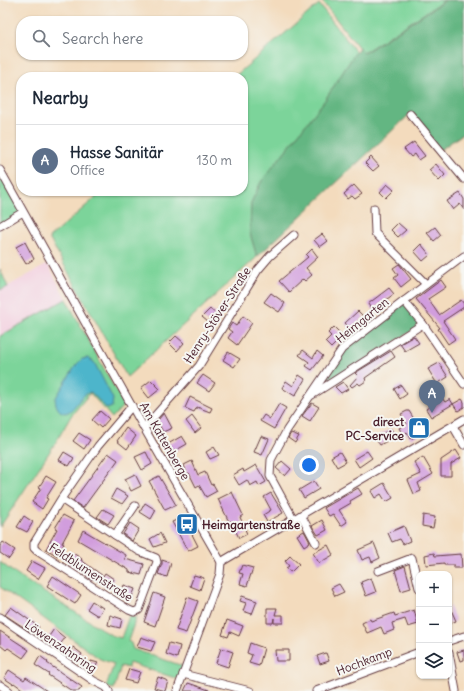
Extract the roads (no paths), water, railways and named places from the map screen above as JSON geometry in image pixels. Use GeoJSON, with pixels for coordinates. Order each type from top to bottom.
{"type":"FeatureCollection","features":[{"type":"Feature","properties":{"kind":"street"},"geometry":{"type":"LineString","coordinates":[[410,114],[464,179]]}},
{"type":"Feature","properties":{"kind":"street","name":"Am Kattenberge"},"geometry":{"type":"LineString","coordinates":[[0,170],[144,428],[221,562]]}},
{"type":"Feature","properties":{"kind":"street"},"geometry":{"type":"LineString","coordinates":[[374,208],[375,233],[426,284]]}},
{"type":"Feature","properties":{"kind":"street"},"geometry":{"type":"LineString","coordinates":[[0,226],[23,212]]}},
{"type":"Feature","properties":{"kind":"street","name":"Henry-Stöver-Straße"},"geometry":{"type":"LineString","coordinates":[[144,428],[199,366],[258,270],[270,256],[294,235]]}},
{"type":"Feature","properties":{"kind":"street","name":"Heimgarten"},"geometry":{"type":"LineString","coordinates":[[294,520],[270,476],[271,460],[287,430],[342,349],[464,256]]}},
{"type":"Feature","properties":{"kind":"street","name":"Heimgarten"},"geometry":{"type":"LineString","coordinates":[[404,301],[464,384]]}},
{"type":"Feature","properties":{"kind":"street","name":"Heimgarten"},"geometry":{"type":"LineString","coordinates":[[309,398],[422,324]]}},
{"type":"Feature","properties":{"kind":"street","name":"Feldblumenstraße"},"geometry":{"type":"LineString","coordinates":[[61,499],[139,551],[156,558],[157,562],[139,610],[134,612],[129,610],[86,584],[34,548],[34,543],[61,499],[98,446],[132,406]]}},
{"type":"Feature","properties":{"kind":"street"},"geometry":{"type":"LineString","coordinates":[[177,691],[220,574],[221,562],[464,419]]}},
{"type":"Feature","properties":{"kind":"street"},"geometry":{"type":"LineString","coordinates":[[453,426],[464,446]]}},
{"type":"Feature","properties":{"kind":"street"},"geometry":{"type":"LineString","coordinates":[[115,536],[135,506]]}},
{"type":"Feature","properties":{"kind":"street"},"geometry":{"type":"LineString","coordinates":[[301,515],[316,543]]}},
{"type":"Feature","properties":{"kind":"street"},"geometry":{"type":"LineString","coordinates":[[378,571],[412,558],[416,575]]}},
{"type":"Feature","properties":{"kind":"street","name":"Löwenzahnring"},"geometry":{"type":"LineString","coordinates":[[0,617],[94,682],[106,686],[109,691]]}},
{"type":"Feature","properties":{"kind":"street"},"geometry":{"type":"LineString","coordinates":[[452,640],[464,636]]}},
{"type":"Feature","properties":{"kind":"street","name":"Hochkamp"},"geometry":{"type":"LineString","coordinates":[[316,691],[416,653]]}},
{"type":"Feature","properties":{"kind":"street"},"geometry":{"type":"LineString","coordinates":[[452,669],[456,691]]}},
{"type":"Feature","properties":{"kind":"street"},"geometry":{"type":"LineString","coordinates":[[183,674],[250,691]]}},
{"type":"Feature","properties":{"kind":"street"},"geometry":{"type":"LineString","coordinates":[[0,685],[9,691]]}},
{"type":"Feature","properties":{"kind":"water"},"geometry":{"type":"Polygon","coordinates":[[[88,358],[94,362],[113,399],[112,407],[107,409],[91,392],[82,397],[72,409],[64,413],[57,407],[55,399],[76,365],[82,359],[88,358]]]}},
{"type":"Feature","properties":{"kind":"place","name":"Hasse Sanitär"},"geometry":{"type":"Point","coordinates":[432,413]}},
{"type":"Feature","properties":{"kind":"place","name":"direct PC-Service"},"geometry":{"type":"Point","coordinates":[419,428]}},
{"type":"Feature","properties":{"kind":"place","name":"Heimgartenstraße"},"geometry":{"type":"Point","coordinates":[187,524]}}]}
